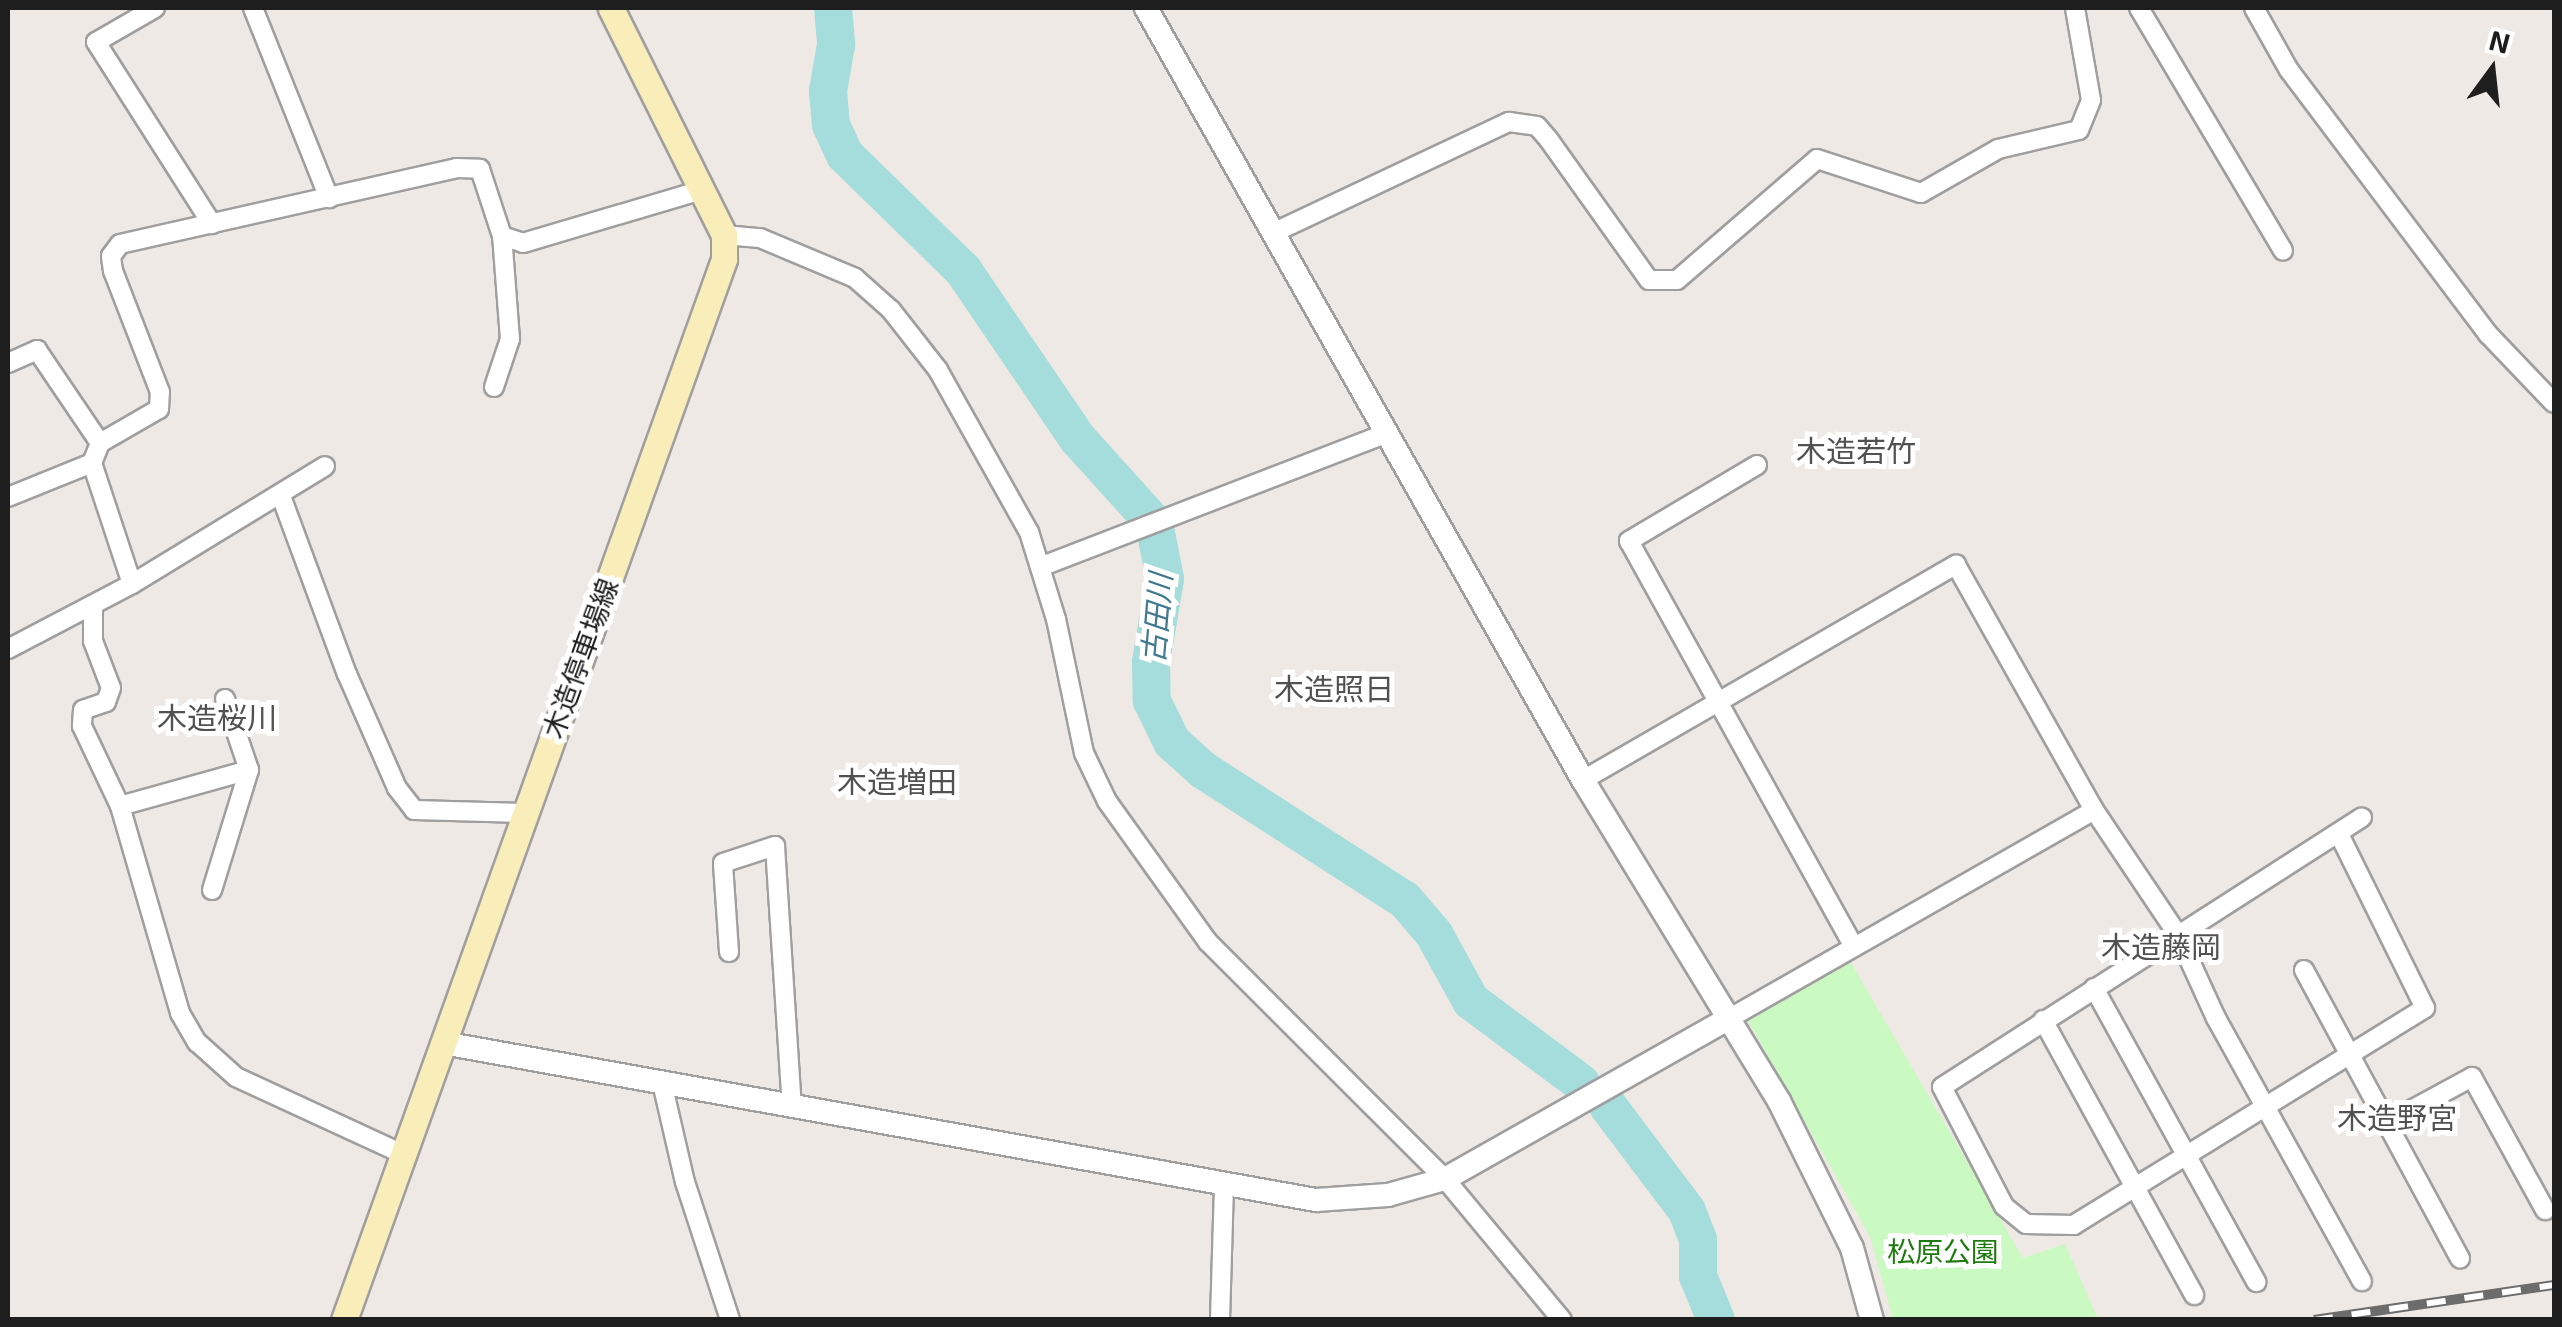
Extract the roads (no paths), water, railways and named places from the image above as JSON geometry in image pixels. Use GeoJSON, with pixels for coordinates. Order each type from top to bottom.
{"type":"FeatureCollection","features":[{"type":"Feature","properties":{"kind":"main road"},"geometry":{"type":"LineString","coordinates":[[611,8],[724,235]]}},
{"type":"Feature","properties":{"kind":"main road","name":"木造停車場線"},"geometry":{"type":"LineString","coordinates":[[344,1320],[724,260],[724,235]]}},
{"type":"Feature","properties":{"kind":"street"},"geometry":{"type":"LineString","coordinates":[[156,8],[96,42],[212,224]]}},
{"type":"Feature","properties":{"kind":"street"},"geometry":{"type":"LineString","coordinates":[[254,8],[329,198]]}},
{"type":"Feature","properties":{"kind":"street"},"geometry":{"type":"LineString","coordinates":[[1146,8],[1583,780],[1821,1176],[1852,1248],[1872,1320]]}},
{"type":"Feature","properties":{"kind":"street"},"geometry":{"type":"LineString","coordinates":[[1274,232],[1509,122],[1536,126],[1549,140],[1649,280],[1677,280],[1817,159],[1922,194],[1998,149],[2079,130],[2091,100],[2075,8]]}},
{"type":"Feature","properties":{"kind":"street"},"geometry":{"type":"LineString","coordinates":[[2138,8],[2283,251]]}},
{"type":"Feature","properties":{"kind":"street"},"geometry":{"type":"LineString","coordinates":[[2254,8],[2289,70],[2488,334],[2554,403]]}},
{"type":"Feature","properties":{"kind":"street"},"geometry":{"type":"LineString","coordinates":[[132,584],[92,463],[100,443],[150,418],[160,392],[111,256],[120,244],[457,168],[480,169],[502,236],[510,339],[494,387]]}},
{"type":"Feature","properties":{"kind":"street"},"geometry":{"type":"LineString","coordinates":[[502,236],[524,242],[702,190]]}},
{"type":"Feature","properties":{"kind":"street"},"geometry":{"type":"LineString","coordinates":[[724,235],[760,238],[821,259],[891,310],[978,434],[1040,567],[1084,752],[1107,802],[1208,942],[1445,1179],[1562,1320]]}},
{"type":"Feature","properties":{"kind":"street"},"geometry":{"type":"LineString","coordinates":[[8,363],[37,350],[100,443]]}},
{"type":"Feature","properties":{"kind":"street"},"geometry":{"type":"LineString","coordinates":[[1040,567],[1388,432]]}},
{"type":"Feature","properties":{"kind":"street"},"geometry":{"type":"LineString","coordinates":[[8,497],[92,463]]}},
{"type":"Feature","properties":{"kind":"street"},"geometry":{"type":"LineString","coordinates":[[1757,465],[1629,541],[1854,947]]}},
{"type":"Feature","properties":{"kind":"street"},"geometry":{"type":"LineString","coordinates":[[8,648],[132,584],[325,466]]}},
{"type":"Feature","properties":{"kind":"street"},"geometry":{"type":"LineString","coordinates":[[281,496],[347,674],[396,788],[414,810],[524,813]]}},
{"type":"Feature","properties":{"kind":"street"},"geometry":{"type":"LineString","coordinates":[[1583,780],[1956,564],[2094,810],[2178,935],[2216,1018],[2268,1104],[2362,1280]]}},
{"type":"Feature","properties":{"kind":"street"},"geometry":{"type":"LineString","coordinates":[[93,605],[93,642],[110,688],[106,702],[83,710],[82,726],[120,806],[180,1013],[197,1042],[236,1077],[403,1154]]}},
{"type":"Feature","properties":{"kind":"street"},"geometry":{"type":"LineString","coordinates":[[212,890],[249,770],[225,699]]}},
{"type":"Feature","properties":{"kind":"street"},"geometry":{"type":"LineString","coordinates":[[120,806],[249,770]]}},
{"type":"Feature","properties":{"kind":"street"},"geometry":{"type":"LineString","coordinates":[[443,1042],[663,1087],[792,1106],[1224,1186],[1316,1200],[1388,1195],[1445,1179],[2094,810]]}},
{"type":"Feature","properties":{"kind":"street"},"geometry":{"type":"LineString","coordinates":[[2339,834],[2425,1008],[2186,1151],[2074,1225],[2026,1224],[2004,1206],[1942,1087],[2362,817]]}},
{"type":"Feature","properties":{"kind":"street"},"geometry":{"type":"LineString","coordinates":[[728,952],[723,863],[774,846],[792,1106]]}},
{"type":"Feature","properties":{"kind":"street"},"geometry":{"type":"LineString","coordinates":[[2304,970],[2390,1121],[2460,1258]]}},
{"type":"Feature","properties":{"kind":"street"},"geometry":{"type":"LineString","coordinates":[[2094,988],[2256,1282]]}},
{"type":"Feature","properties":{"kind":"street"},"geometry":{"type":"LineString","coordinates":[[2043,1020],[2194,1295]]}},
{"type":"Feature","properties":{"kind":"street"},"geometry":{"type":"LineString","coordinates":[[2390,1121],[2472,1077],[2545,1210]]}},
{"type":"Feature","properties":{"kind":"street"},"geometry":{"type":"LineString","coordinates":[[663,1087],[730,1320]]}},
{"type":"Feature","properties":{"kind":"street"},"geometry":{"type":"LineString","coordinates":[[1220,1320],[1224,1186]]}},
{"type":"Feature","properties":{"kind":"waterway","name":"古田川"},"geometry":{"type":"LineString","coordinates":[[833,8],[836,45],[828,91],[831,125],[845,155],[963,270],[1078,439],[1154,523],[1165,579],[1151,662],[1152,701],[1172,742],[1203,770],[1405,900],[1434,934],[1471,1001],[1581,1083]]}},
{"type":"Feature","properties":{"kind":"waterway","name":"古田川"},"geometry":{"type":"LineString","coordinates":[[1608,1106],[1687,1211],[1698,1239],[1698,1276],[1716,1320]]}},
{"type":"Feature","properties":{"kind":"railway"},"geometry":{"type":"LineString","coordinates":[[2314,1320],[2554,1285]]}},
{"type":"Feature","properties":{"kind":"district","name":"木造若竹"},"geometry":{"type":"Point","coordinates":[1856,450]}},
{"type":"Feature","properties":{"kind":"district","name":"木造照日"},"geometry":{"type":"Point","coordinates":[1334,688]}},
{"type":"Feature","properties":{"kind":"district","name":"木造桜川"},"geometry":{"type":"Point","coordinates":[217,717]}},
{"type":"Feature","properties":{"kind":"district","name":"木造増田"},"geometry":{"type":"Point","coordinates":[897,781]}},
{"type":"Feature","properties":{"kind":"district","name":"木造藤岡"},"geometry":{"type":"Point","coordinates":[2161,946]}},
{"type":"Feature","properties":{"kind":"district","name":"木造野宮"},"geometry":{"type":"Point","coordinates":[2397,1117]}},
{"type":"Feature","properties":{"kind":"park label","name":"松原公園"},"geometry":{"type":"Point","coordinates":[1943,1251]}}]}
